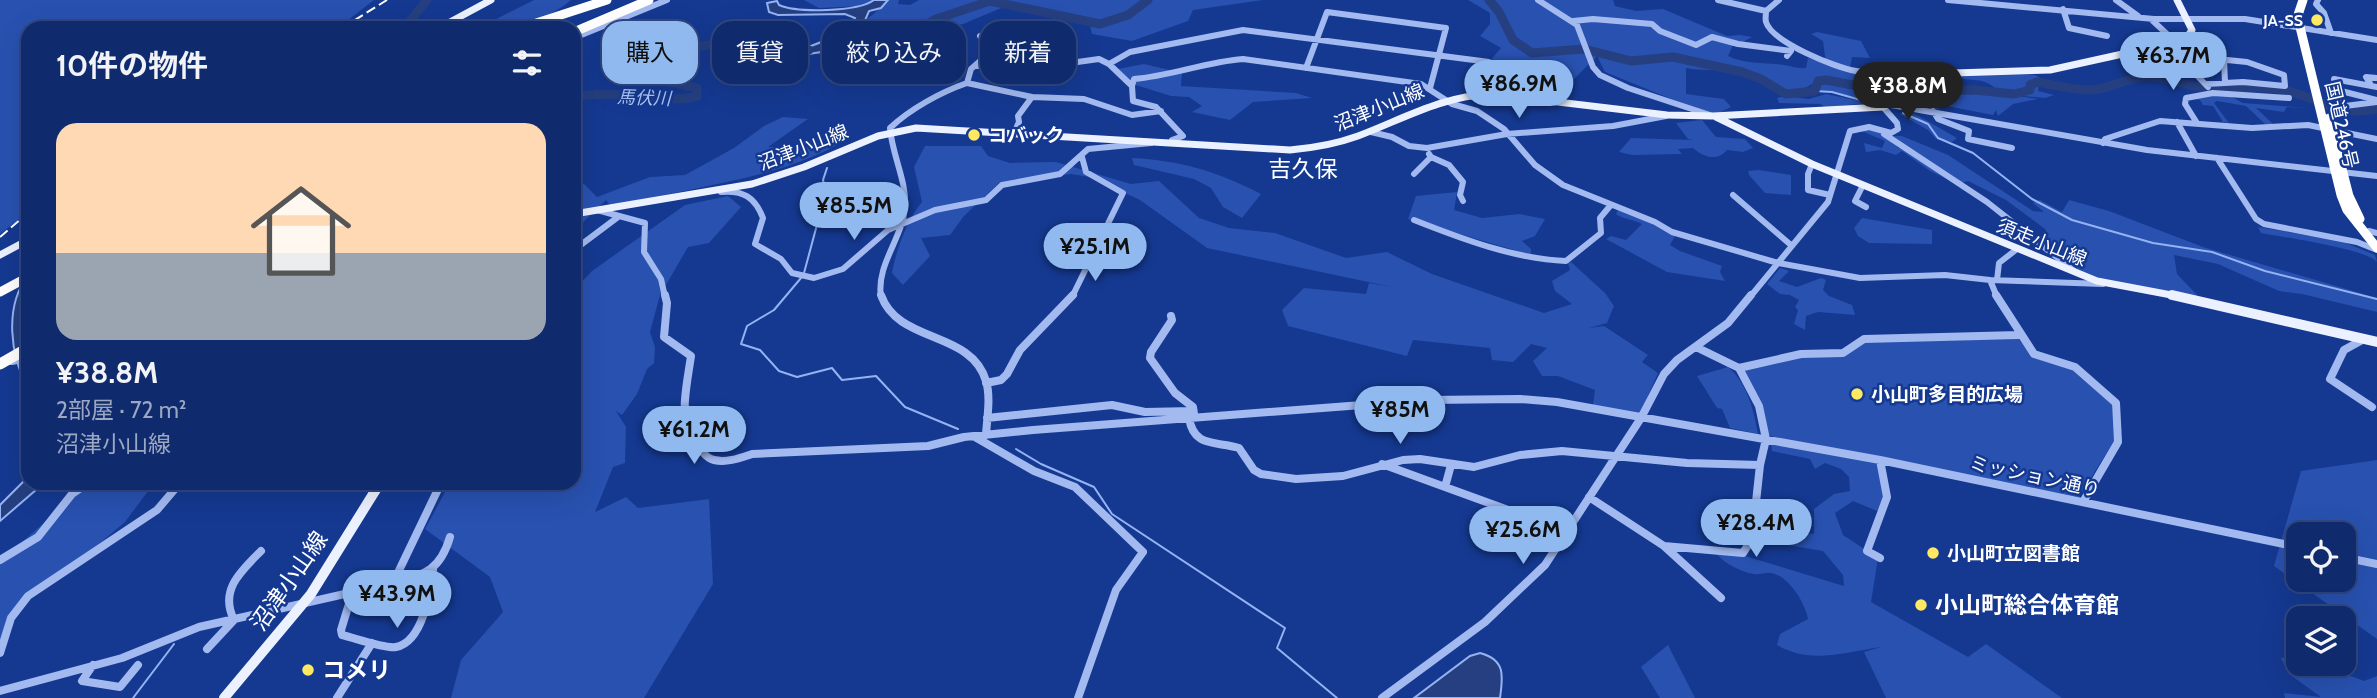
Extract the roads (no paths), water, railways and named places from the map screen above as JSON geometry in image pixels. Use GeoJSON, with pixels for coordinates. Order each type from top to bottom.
{"type":"FeatureCollection","features":[{"type":"Feature","properties":{"kind":"highway"},"geometry":{"type":"LineString","coordinates":[[542,21],[607,0]]}},
{"type":"Feature","properties":{"kind":"highway"},"geometry":{"type":"LineString","coordinates":[[581,29],[649,0]]}},
{"type":"Feature","properties":{"kind":"highway","name":"国道246号"},"geometry":{"type":"LineString","coordinates":[[2303,0],[2298,15],[2304,28],[2347,210],[2377,249]]}},
{"type":"Feature","properties":{"kind":"highway","name":"国道246号"},"geometry":{"type":"LineString","coordinates":[[2304,28],[2305,14],[2312,0]]}},
{"type":"Feature","properties":{"kind":"highway","name":"国道246号"},"geometry":{"type":"LineString","coordinates":[[2338,170],[2354,209],[2377,240]]}},
{"type":"Feature","properties":{"kind":"highway"},"geometry":{"type":"LineString","coordinates":[[0,292],[21,281]]}},
{"type":"Feature","properties":{"kind":"highway"},"geometry":{"type":"LineString","coordinates":[[3,362],[21,347]]}},
{"type":"Feature","properties":{"kind":"highway"},"geometry":{"type":"LineString","coordinates":[[3,362],[21,352]]}},
{"type":"Feature","properties":{"kind":"main road"},"geometry":{"type":"LineString","coordinates":[[452,21],[491,0]]}},
{"type":"Feature","properties":{"kind":"main road"},"geometry":{"type":"LineString","coordinates":[[1887,106],[1898,97],[1910,78],[1934,73],[2050,70],[2177,42],[2190,34],[2190,21],[2177,0]]}},
{"type":"Feature","properties":{"kind":"main road","name":"沼津小山線"},"geometry":{"type":"LineString","coordinates":[[581,213],[752,184],[890,132],[925,127],[1151,144],[1290,150],[1332,144],[1371,132],[1444,99],[1478,94],[1670,116],[1887,106]]}},
{"type":"Feature","properties":{"kind":"main road","name":"須走小山線"},"geometry":{"type":"LineString","coordinates":[[1713,116],[1812,164],[2111,285],[2220,304],[2377,342]]}},
{"type":"Feature","properties":{"kind":"main road"},"geometry":{"type":"LineString","coordinates":[[0,255],[21,244]]}},
{"type":"Feature","properties":{"kind":"main road","name":"沼津小山線"},"geometry":{"type":"LineString","coordinates":[[224,698],[303,603],[376,490]]}},
{"type":"Feature","properties":{"kind":"street"},"geometry":{"type":"LineString","coordinates":[[581,35],[667,0]]}},
{"type":"Feature","properties":{"kind":"street"},"geometry":{"type":"LineString","coordinates":[[1538,0],[1573,21],[1584,36],[1593,67],[1608,80],[1713,116]]}},
{"type":"Feature","properties":{"kind":"street"},"geometry":{"type":"LineString","coordinates":[[1718,0],[1766,11]]}},
{"type":"Feature","properties":{"kind":"street"},"geometry":{"type":"LineString","coordinates":[[1779,0],[1766,11],[1766,22],[1771,29],[1815,59],[1854,71],[1897,73],[1910,78]]}},
{"type":"Feature","properties":{"kind":"street"},"geometry":{"type":"LineString","coordinates":[[1948,0],[2011,3],[2151,19],[2239,19],[2377,40]]}},
{"type":"Feature","properties":{"kind":"street"},"geometry":{"type":"LineString","coordinates":[[2116,0],[2139,17]]}},
{"type":"Feature","properties":{"kind":"street"},"geometry":{"type":"LineString","coordinates":[[2318,0],[2316,4],[2324,13],[2331,33]]}},
{"type":"Feature","properties":{"kind":"street"},"geometry":{"type":"LineString","coordinates":[[2063,9],[2069,28],[2107,36]]}},
{"type":"Feature","properties":{"kind":"street"},"geometry":{"type":"LineString","coordinates":[[1306,68],[1327,12],[1446,28],[1430,88]]}},
{"type":"Feature","properties":{"kind":"street"},"geometry":{"type":"LineString","coordinates":[[1573,21],[1593,19],[1652,24],[1660,31],[1696,44],[1712,37],[1738,44],[1768,46],[1789,54],[1800,50]]}},
{"type":"Feature","properties":{"kind":"street"},"geometry":{"type":"LineString","coordinates":[[2151,19],[2177,42],[2188,56],[2255,65],[2283,74],[2285,86],[2254,82],[2225,83],[2185,99],[2197,123]]}},
{"type":"Feature","properties":{"kind":"street"},"geometry":{"type":"LineString","coordinates":[[1109,64],[1130,52],[1242,30],[1439,55],[1499,66],[1531,93],[1536,101]]}},
{"type":"Feature","properties":{"kind":"street"},"geometry":{"type":"LineString","coordinates":[[2188,56],[2185,63],[2210,89],[2289,98]]}},
{"type":"Feature","properties":{"kind":"street"},"geometry":{"type":"LineString","coordinates":[[975,66],[1063,64],[1099,59],[1109,64],[1132,86]]}},
{"type":"Feature","properties":{"kind":"street"},"geometry":{"type":"LineString","coordinates":[[1129,142],[1181,139],[1182,133],[1156,107],[1133,101],[1132,86],[1134,79],[1139,77],[1159,77],[1170,71],[1227,59],[1255,59],[1402,80],[1430,88],[1452,104],[1477,111],[1504,129],[1546,174],[1563,185],[1655,222],[1672,232],[1778,263],[1860,278],[1945,275],[2111,285]]}},
{"type":"Feature","properties":{"kind":"street"},"geometry":{"type":"LineString","coordinates":[[2224,60],[2225,83]]}},
{"type":"Feature","properties":{"kind":"street"},"geometry":{"type":"LineString","coordinates":[[967,83],[971,69],[980,61]]}},
{"type":"Feature","properties":{"kind":"street"},"geometry":{"type":"LineString","coordinates":[[2254,82],[2255,65]]}},
{"type":"Feature","properties":{"kind":"street"},"geometry":{"type":"LineString","coordinates":[[2374,86],[2366,77],[2377,78]]}},
{"type":"Feature","properties":{"kind":"street"},"geometry":{"type":"LineString","coordinates":[[2374,86],[2334,79],[2340,102],[2345,106],[2377,101]]}},
{"type":"Feature","properties":{"kind":"street"},"geometry":{"type":"LineString","coordinates":[[986,435],[986,383],[978,365],[966,353],[904,323],[890,313],[879,291],[902,224],[906,196],[905,183],[890,132],[902,117],[952,88],[967,83],[1032,97],[1084,99],[1132,115],[1161,111]]}},
{"type":"Feature","properties":{"kind":"street"},"geometry":{"type":"LineString","coordinates":[[2337,90],[2377,101]]}},
{"type":"Feature","properties":{"kind":"street"},"geometry":{"type":"LineString","coordinates":[[1014,133],[1019,122],[1017,116],[1032,97]]}},
{"type":"Feature","properties":{"kind":"street"},"geometry":{"type":"LineString","coordinates":[[1887,106],[1933,111],[2103,143],[2377,176]]}},
{"type":"Feature","properties":{"kind":"street"},"geometry":{"type":"LineString","coordinates":[[1881,132],[1894,132],[1898,127],[1887,106]]}},
{"type":"Feature","properties":{"kind":"street"},"geometry":{"type":"LineString","coordinates":[[1933,111],[1938,119],[1969,131],[1968,139],[2012,148]]}},
{"type":"Feature","properties":{"kind":"street"},"geometry":{"type":"LineString","coordinates":[[1371,132],[1392,136],[1409,146],[1427,148],[1507,134],[1626,125],[1670,116]]}},
{"type":"Feature","properties":{"kind":"street"},"geometry":{"type":"LineString","coordinates":[[2177,122],[2196,156]]}},
{"type":"Feature","properties":{"kind":"street"},"geometry":{"type":"LineString","coordinates":[[2103,143],[2103,139],[2148,124],[2177,122],[2257,128],[2295,124],[2377,139]]}},
{"type":"Feature","properties":{"kind":"street"},"geometry":{"type":"LineString","coordinates":[[1382,698],[1485,622],[1545,565],[1641,418],[1664,374],[1728,323],[1828,202],[1850,131],[1869,127],[1881,132],[1987,202],[2079,274]]}},
{"type":"Feature","properties":{"kind":"street"},"geometry":{"type":"LineString","coordinates":[[702,192],[743,191],[749,194],[763,216],[755,234],[755,244],[781,259],[787,270],[814,278],[843,270],[882,234],[935,210],[986,200],[1002,185],[1060,174],[1082,157],[1085,151],[1096,146],[1136,147],[1151,144]]}},
{"type":"Feature","properties":{"kind":"street"},"geometry":{"type":"LineString","coordinates":[[1427,148],[1426,151],[1431,157],[1458,173],[1462,181],[1460,195],[1463,201]]}},
{"type":"Feature","properties":{"kind":"street"},"geometry":{"type":"LineString","coordinates":[[986,383],[1001,380],[1020,350],[1070,301],[1124,193],[1086,172],[1082,157]]}},
{"type":"Feature","properties":{"kind":"street"},"geometry":{"type":"LineString","coordinates":[[1413,174],[1431,157]]}},
{"type":"Feature","properties":{"kind":"street"},"geometry":{"type":"LineString","coordinates":[[2217,158],[2256,219],[2264,224],[2377,249]]}},
{"type":"Feature","properties":{"kind":"street"},"geometry":{"type":"LineString","coordinates":[[1812,164],[1808,174],[1808,190],[1830,195]]}},
{"type":"Feature","properties":{"kind":"street"},"geometry":{"type":"LineString","coordinates":[[1863,185],[1855,201],[1866,207]]}},
{"type":"Feature","properties":{"kind":"street"},"geometry":{"type":"LineString","coordinates":[[1733,195],[1746,202],[1762,216],[1764,223],[1792,246]]}},
{"type":"Feature","properties":{"kind":"street"},"geometry":{"type":"LineString","coordinates":[[1414,220],[1447,233],[1539,260],[1566,261],[1583,246],[1597,239],[1601,233],[1598,224],[1600,215],[1610,206]]}},
{"type":"Feature","properties":{"kind":"street"},"geometry":{"type":"LineString","coordinates":[[597,210],[645,223],[645,252],[662,279],[667,303],[664,337],[691,356],[684,403],[694,439],[709,460],[727,462],[752,454],[928,446],[986,435],[1192,415]]}},
{"type":"Feature","properties":{"kind":"street"},"geometry":{"type":"LineString","coordinates":[[581,245],[618,217]]}},
{"type":"Feature","properties":{"kind":"street"},"geometry":{"type":"LineString","coordinates":[[2017,248],[1999,263],[1994,280],[1999,303],[2034,354],[2075,367],[2116,402],[2118,442],[2083,502]]}},
{"type":"Feature","properties":{"kind":"street"},"geometry":{"type":"LineString","coordinates":[[1171,316],[1172,320],[1151,352],[1150,358],[1175,393],[1189,402],[1192,415],[1190,432],[1195,438],[1239,449],[1255,470],[1271,476],[1296,479],[1343,476],[1382,464],[1420,460],[1475,467],[1520,455],[1562,451],[1687,463],[1759,466]]}},
{"type":"Feature","properties":{"kind":"street"},"geometry":{"type":"LineString","coordinates":[[1739,368],[1801,354],[1843,352],[1864,340],[2020,335]]}},
{"type":"Feature","properties":{"kind":"street"},"geometry":{"type":"LineString","coordinates":[[2365,339],[2344,350],[2330,379],[2372,407]]}},
{"type":"Feature","properties":{"kind":"street"},"geometry":{"type":"LineString","coordinates":[[1664,546],[1743,553],[1752,539],[1759,466],[1766,439],[1759,406],[1739,368],[1696,347]]}},
{"type":"Feature","properties":{"kind":"street"},"geometry":{"type":"LineString","coordinates":[[3,362],[21,358]]}},
{"type":"Feature","properties":{"kind":"street","name":"ミッション通り"},"geometry":{"type":"LineString","coordinates":[[1192,415],[1428,400],[1557,402],[1880,460],[2286,544]]}},
{"type":"Feature","properties":{"kind":"street"},"geometry":{"type":"LineString","coordinates":[[987,418],[1112,405],[1145,412],[1192,415]]}},
{"type":"Feature","properties":{"kind":"street"},"geometry":{"type":"LineString","coordinates":[[974,437],[1034,471],[1075,487],[1143,552],[1116,590],[1078,698]]}},
{"type":"Feature","properties":{"kind":"street"},"geometry":{"type":"LineString","coordinates":[[1880,460],[1886,497],[1867,551],[1880,558]]}},
{"type":"Feature","properties":{"kind":"street"},"geometry":{"type":"LineString","coordinates":[[1382,464],[1566,531]]}},
{"type":"Feature","properties":{"kind":"street"},"geometry":{"type":"LineString","coordinates":[[1445,487],[1451,465]]}},
{"type":"Feature","properties":{"kind":"street"},"geometry":{"type":"LineString","coordinates":[[0,560],[35,541],[46,531],[74,490]]}},
{"type":"Feature","properties":{"kind":"street"},"geometry":{"type":"LineString","coordinates":[[0,653],[11,618],[28,596],[157,510],[174,490]]}},
{"type":"Feature","properties":{"kind":"street"},"geometry":{"type":"LineString","coordinates":[[393,583],[438,490]]}},
{"type":"Feature","properties":{"kind":"street"},"geometry":{"type":"LineString","coordinates":[[1589,497],[1664,546],[1721,598]]}},
{"type":"Feature","properties":{"kind":"street"},"geometry":{"type":"LineString","coordinates":[[0,691],[169,641],[187,631],[393,583],[433,569],[442,562],[450,537]]}},
{"type":"Feature","properties":{"kind":"street"},"geometry":{"type":"LineString","coordinates":[[234,620],[229,613],[227,599],[232,582],[261,551]]}},
{"type":"Feature","properties":{"kind":"street"},"geometry":{"type":"LineString","coordinates":[[2356,560],[2377,564]]}},
{"type":"Feature","properties":{"kind":"street"},"geometry":{"type":"LineString","coordinates":[[352,594],[341,630],[342,635],[395,648],[403,646],[419,626],[433,569]]}},
{"type":"Feature","properties":{"kind":"street"},"geometry":{"type":"LineString","coordinates":[[207,649],[234,620]]}},
{"type":"Feature","properties":{"kind":"street"},"geometry":{"type":"LineString","coordinates":[[337,698],[372,643]]}},
{"type":"Feature","properties":{"kind":"street"},"geometry":{"type":"LineString","coordinates":[[93,665],[82,681],[120,687],[138,665]]}},
{"type":"Feature","properties":{"kind":"waterway"},"geometry":{"type":"LineString","coordinates":[[410,21],[427,0]]}},
{"type":"Feature","properties":{"kind":"waterway"},"geometry":{"type":"LineString","coordinates":[[933,21],[990,1],[1100,24],[1128,15],[1148,0]]}},
{"type":"Feature","properties":{"kind":"waterway"},"geometry":{"type":"LineString","coordinates":[[1489,0],[1499,12],[1513,40],[1532,53],[1584,49],[1631,61],[1673,57],[1742,72],[1761,79],[1786,94],[1815,91],[1818,81],[1826,80],[1885,91],[1975,90],[2014,94],[2030,90],[2030,85],[2037,82],[2090,90],[2150,77],[2205,88],[2283,90],[2343,110],[2377,109]]}},
{"type":"Feature","properties":{"kind":"waterway","name":"馬伏川"},"geometry":{"type":"LineString","coordinates":[[581,96],[616,94],[672,99],[697,96],[697,88],[652,78],[650,63],[674,52],[701,46],[743,44],[789,52],[809,50]]}},
{"type":"Feature","properties":{"kind":"waterway"},"geometry":{"type":"LineString","coordinates":[[1815,91],[1832,92],[1875,104]]}},
{"type":"Feature","properties":{"kind":"waterway"},"geometry":{"type":"LineString","coordinates":[[1903,113],[1928,124],[1938,138],[1973,153],[2032,199],[2072,220],[2153,243],[2212,252],[2265,271],[2377,299]]}},
{"type":"Feature","properties":{"kind":"waterway"},"geometry":{"type":"LineString","coordinates":[[804,273],[818,221],[830,205],[823,180],[827,168]]}},
{"type":"Feature","properties":{"kind":"waterway"},"geometry":{"type":"LineString","coordinates":[[801,278],[774,310],[747,326],[741,344],[760,350],[779,371],[797,377],[832,368],[842,380],[876,376],[905,407],[958,429]]}},
{"type":"Feature","properties":{"kind":"waterway"},"geometry":{"type":"LineString","coordinates":[[1016,449],[1041,464],[1094,487],[1112,514],[1285,628],[1277,648],[1337,698]]}},
{"type":"Feature","properties":{"kind":"waterway"},"geometry":{"type":"LineString","coordinates":[[133,698],[174,644]]}},
{"type":"Feature","properties":{"kind":"railway"},"geometry":{"type":"LineString","coordinates":[[353,21],[387,0]]}},
{"type":"Feature","properties":{"kind":"railway"},"geometry":{"type":"LineString","coordinates":[[0,237],[21,219]]}},
{"type":"Feature","properties":{"kind":"place","name":"JA-SS"},"geometry":{"type":"Point","coordinates":[2317,20]}},
{"type":"Feature","properties":{"kind":"place","name":"コバック"},"geometry":{"type":"Point","coordinates":[974,135]}},
{"type":"Feature","properties":{"kind":"place","name":"小山町多目的広場"},"geometry":{"type":"Point","coordinates":[1857,394]}},
{"type":"Feature","properties":{"kind":"place","name":"小山町立図書館"},"geometry":{"type":"Point","coordinates":[1933,553]}},
{"type":"Feature","properties":{"kind":"place","name":"小山町総合体育館"},"geometry":{"type":"Point","coordinates":[1921,605]}},
{"type":"Feature","properties":{"kind":"place","name":"コメリ"},"geometry":{"type":"Point","coordinates":[308,670]}},
{"type":"Feature","properties":{"kind":"district","name":"吉久保"},"geometry":{"type":"Point","coordinates":[1303,169]}}]}
